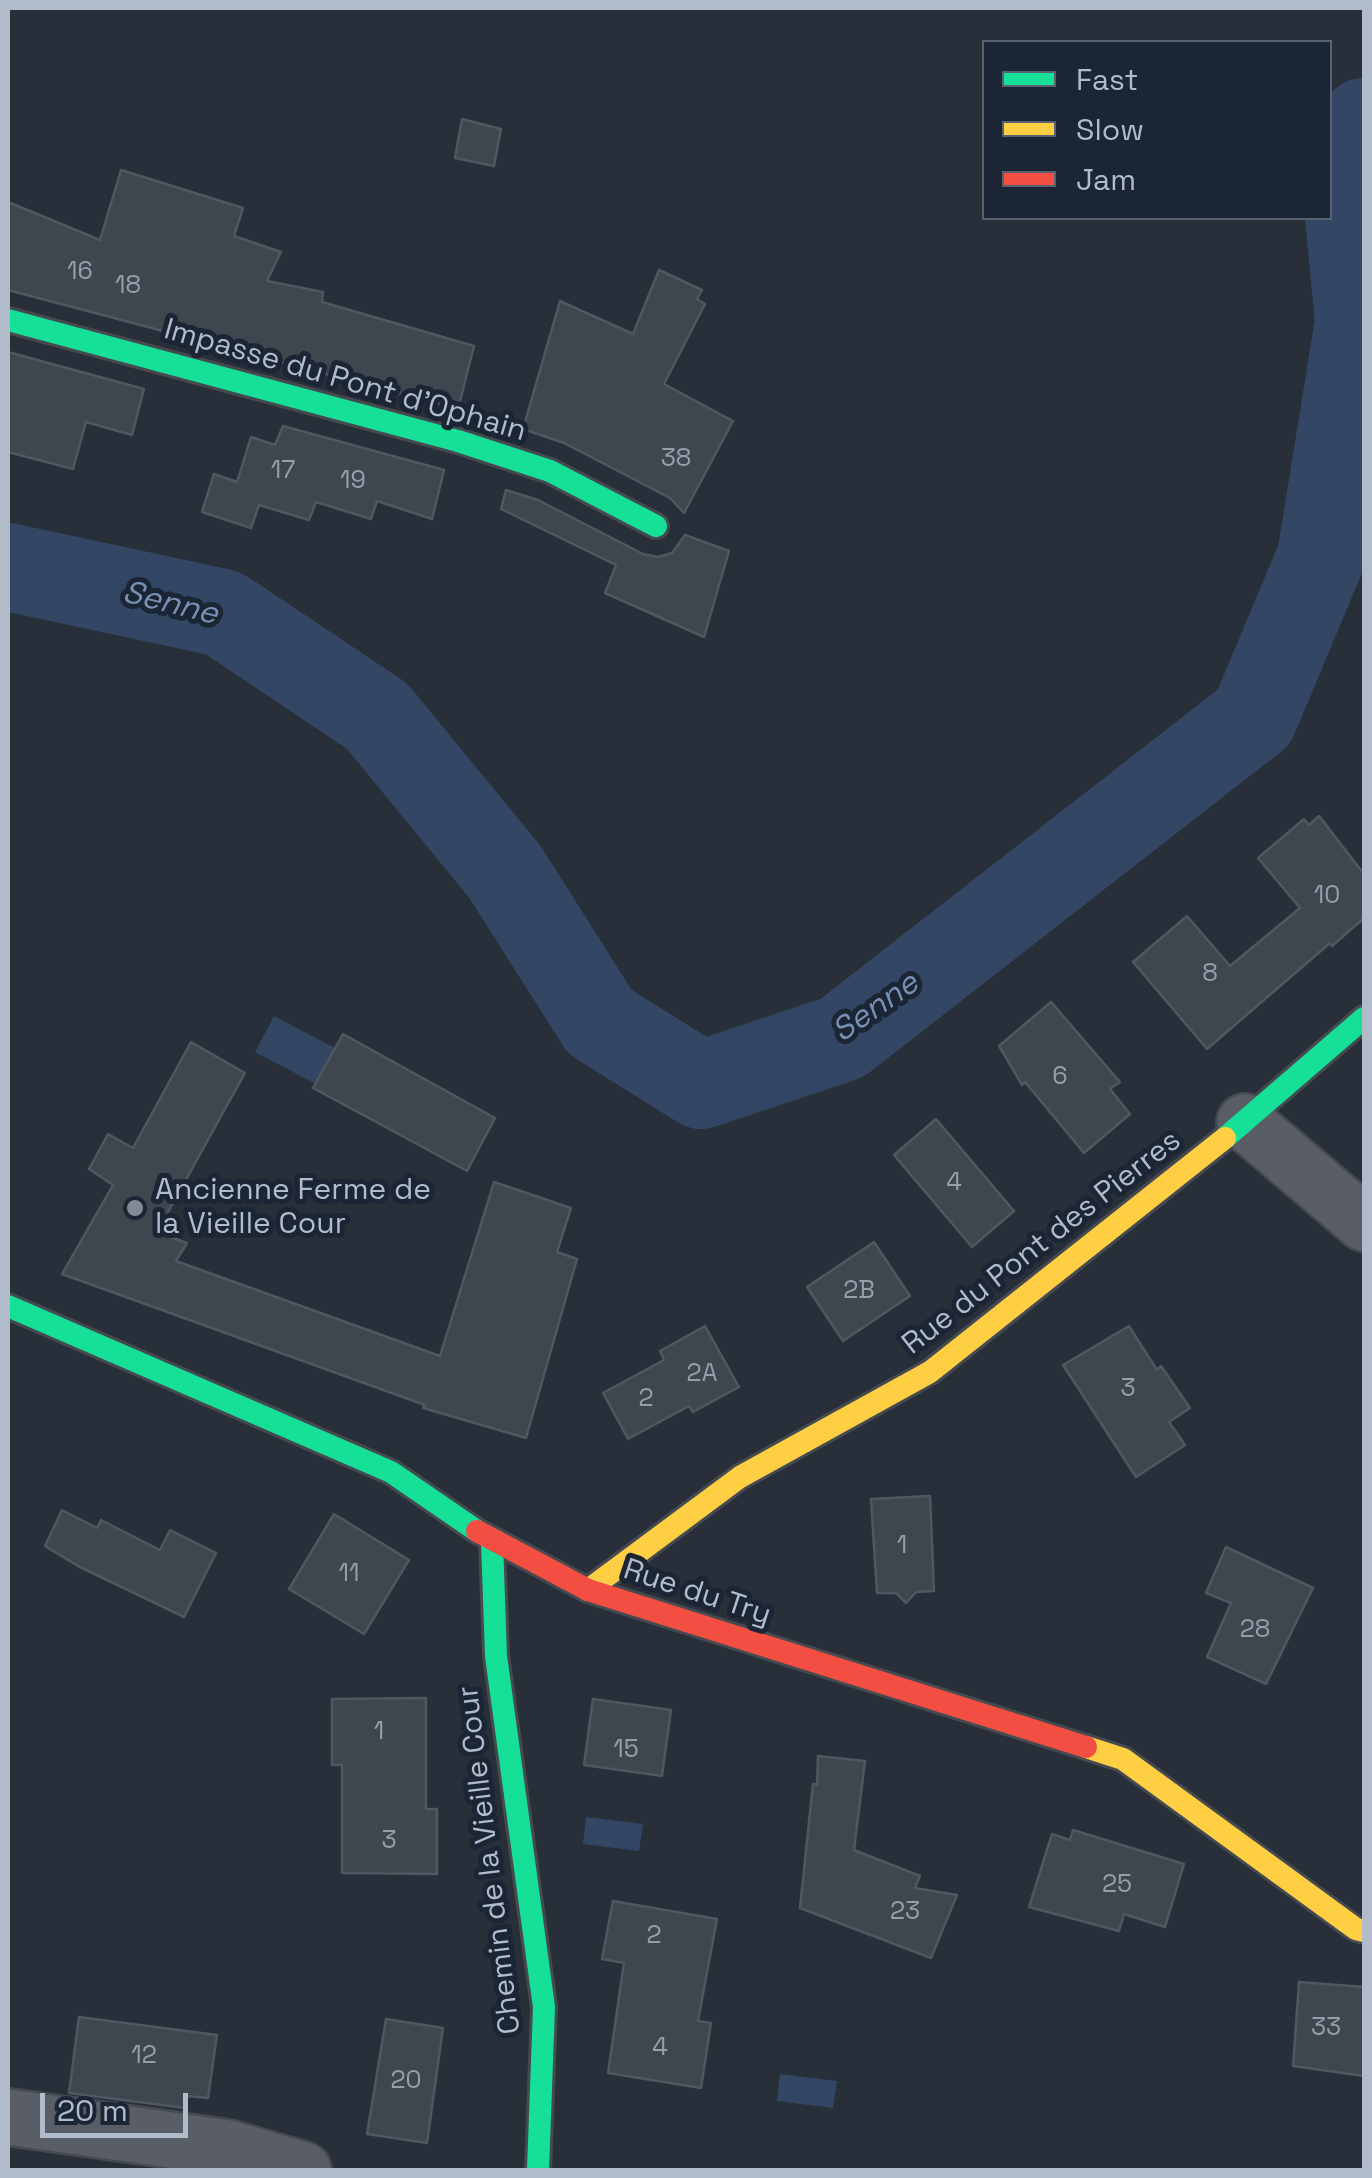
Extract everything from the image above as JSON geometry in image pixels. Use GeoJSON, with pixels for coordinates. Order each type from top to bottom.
{"type":"FeatureCollection","features":[{"type":"Feature","properties":{"kind":"street","name":"Impasse du Pont d'Ophain"},"geometry":{"type":"LineString","coordinates":[[8,320],[458,441],[550,471],[656,526]]}},
{"type":"Feature","properties":{"kind":"street","name":"Rue du Pont des Pierres"},"geometry":{"type":"LineString","coordinates":[[588,1590],[740,1477],[930,1372],[1245,1122],[1364,1018]]}},
{"type":"Feature","properties":{"kind":"street"},"geometry":{"type":"LineString","coordinates":[[1245,1122],[1364,1224]]}},
{"type":"Feature","properties":{"kind":"street","name":"Rue du Try"},"geometry":{"type":"LineString","coordinates":[[8,1306],[391,1472],[492,1542],[588,1590],[1124,1759],[1356,1929],[1364,1931]]}},
{"type":"Feature","properties":{"kind":"street","name":"Chemin de la Vieille Cour"},"geometry":{"type":"LineString","coordinates":[[492,1542],[496,1656],[544,2007],[538,2170]]}},
{"type":"Feature","properties":{"kind":"street"},"geometry":{"type":"LineString","coordinates":[[8,2118],[228,2148],[303,2170]]}},
{"type":"Feature","properties":{"kind":"water"},"geometry":{"type":"Polygon","coordinates":[[[274,1016],[335,1048],[316,1084],[255,1052],[274,1016]]]}},
{"type":"Feature","properties":{"kind":"water"},"geometry":{"type":"Polygon","coordinates":[[[586,1817],[643,1824],[639,1851],[583,1844],[586,1817]]]}},
{"type":"Feature","properties":{"kind":"water"},"geometry":{"type":"Polygon","coordinates":[[[780,2074],[837,2081],[833,2108],[777,2101],[780,2074]]]}},
{"type":"Feature","properties":{"kind":"building"},"geometry":{"type":"Polygon","coordinates":[[[462,119],[501,129],[494,166],[455,158],[462,119]]]}},
{"type":"Feature","properties":{"kind":"building"},"geometry":{"type":"Polygon","coordinates":[[[121,170],[243,208],[234,236],[281,252],[267,281],[323,292],[322,302],[474,346],[458,409],[8,290],[8,202],[100,240],[121,170]]]}},
{"type":"Feature","properties":{"kind":"building"},"geometry":{"type":"Polygon","coordinates":[[[659,270],[702,290],[697,299],[705,304],[664,384],[733,421],[684,513],[670,498],[564,443],[523,429],[560,301],[633,334],[659,270]]]}},
{"type":"Feature","properties":{"kind":"building"},"geometry":{"type":"Polygon","coordinates":[[[8,352],[144,389],[132,435],[86,422],[73,469],[8,452],[8,352]]]}},
{"type":"Feature","properties":{"kind":"building"},"geometry":{"type":"Polygon","coordinates":[[[283,426],[444,470],[432,519],[377,501],[371,519],[316,502],[309,520],[259,505],[251,528],[202,512],[214,474],[237,482],[251,437],[275,445],[283,426]]]}},
{"type":"Feature","properties":{"kind":"building"},"geometry":{"type":"Polygon","coordinates":[[[506,490],[538,500],[643,554],[658,557],[672,553],[685,535],[729,551],[704,637],[605,593],[616,565],[501,509],[506,490]]]}},
{"type":"Feature","properties":{"kind":"building"},"geometry":{"type":"Polygon","coordinates":[[[1319,816],[1364,874],[1364,918],[1207,1049],[1133,962],[1187,916],[1230,966],[1300,908],[1258,858],[1304,819],[1309,825],[1319,816]]]}},
{"type":"Feature","properties":{"kind":"building"},"geometry":{"type":"Polygon","coordinates":[[[1051,1002],[1120,1082],[1110,1089],[1130,1114],[1084,1153],[1025,1082],[1022,1085],[999,1046],[1051,1002]]]}},
{"type":"Feature","properties":{"kind":"building"},"geometry":{"type":"Polygon","coordinates":[[[343,1034],[495,1118],[467,1171],[313,1088],[343,1034]]]}},
{"type":"Feature","properties":{"kind":"building"},"geometry":{"type":"Polygon","coordinates":[[[191,1042],[245,1073],[157,1232],[187,1243],[176,1261],[440,1356],[494,1182],[571,1208],[557,1252],[577,1259],[526,1438],[423,1408],[425,1405],[62,1274],[113,1185],[89,1169],[108,1134],[133,1148],[191,1042]]]}},
{"type":"Feature","properties":{"kind":"building"},"geometry":{"type":"Polygon","coordinates":[[[936,1119],[1014,1211],[972,1247],[894,1155],[936,1119]]]}},
{"type":"Feature","properties":{"kind":"building"},"geometry":{"type":"Polygon","coordinates":[[[874,1242],[910,1296],[843,1341],[807,1287],[874,1242]]]}},
{"type":"Feature","properties":{"kind":"building"},"geometry":{"type":"Polygon","coordinates":[[[705,1326],[739,1387],[693,1412],[689,1406],[628,1439],[603,1393],[664,1360],[660,1351],[705,1326]]]}},
{"type":"Feature","properties":{"kind":"building"},"geometry":{"type":"Polygon","coordinates":[[[1129,1326],[1157,1370],[1161,1366],[1190,1408],[1169,1422],[1185,1445],[1136,1477],[1063,1365],[1129,1326]]]}},
{"type":"Feature","properties":{"kind":"building"},"geometry":{"type":"Polygon","coordinates":[[[930,1496],[934,1591],[916,1592],[906,1603],[896,1593],[877,1593],[871,1499],[930,1496]]]}},
{"type":"Feature","properties":{"kind":"building"},"geometry":{"type":"Polygon","coordinates":[[[62,1510],[97,1528],[101,1520],[160,1550],[170,1530],[216,1553],[184,1617],[45,1546],[62,1510]]]}},
{"type":"Feature","properties":{"kind":"building"},"geometry":{"type":"Polygon","coordinates":[[[334,1514],[409,1560],[364,1634],[289,1589],[334,1514]]]}},
{"type":"Feature","properties":{"kind":"building"},"geometry":{"type":"Polygon","coordinates":[[[1226,1547],[1313,1588],[1266,1684],[1207,1657],[1231,1603],[1206,1593],[1226,1547]]]}},
{"type":"Feature","properties":{"kind":"building"},"geometry":{"type":"Polygon","coordinates":[[[426,1698],[426,1809],[437,1809],[437,1874],[342,1873],[342,1765],[332,1765],[332,1699],[426,1698]]]}},
{"type":"Feature","properties":{"kind":"building"},"geometry":{"type":"Polygon","coordinates":[[[593,1699],[671,1710],[662,1776],[584,1765],[593,1699]]]}},
{"type":"Feature","properties":{"kind":"building"},"geometry":{"type":"Polygon","coordinates":[[[818,1756],[865,1761],[854,1850],[920,1876],[915,1888],[957,1895],[931,1958],[800,1908],[818,1756]]]}},
{"type":"Feature","properties":{"kind":"building"},"geometry":{"type":"Polygon","coordinates":[[[1073,1830],[1184,1864],[1165,1927],[1124,1914],[1119,1931],[1029,1907],[1052,1834],[1070,1840],[1073,1830]]]}},
{"type":"Feature","properties":{"kind":"building"},"geometry":{"type":"Polygon","coordinates":[[[613,1901],[717,1919],[698,2021],[711,2023],[701,2088],[608,2073],[624,1963],[602,1959],[613,1901]]]}},
{"type":"Feature","properties":{"kind":"building"},"geometry":{"type":"Polygon","coordinates":[[[1299,1982],[1364,1987],[1364,2076],[1293,2066],[1299,1982]]]}},
{"type":"Feature","properties":{"kind":"building"},"geometry":{"type":"Polygon","coordinates":[[[79,2017],[217,2035],[208,2098],[186,2096],[185,2108],[69,2093],[79,2017]]]}},
{"type":"Feature","properties":{"kind":"building"},"geometry":{"type":"Polygon","coordinates":[[[386,2019],[443,2028],[427,2143],[367,2134],[386,2019]]]}},
{"type":"Feature","properties":{"kind":"waterway","name":"Senne"},"geometry":{"type":"LineString","coordinates":[[8,567],[223,613],[377,716],[505,872],[600,1022],[701,1085],[842,1038],[1254,717],[1321,557],[1359,322],[1343,153],[1364,122]]}},
{"type":"Feature","properties":{"kind":"waterway","name":"Senne"},"geometry":{"type":"LineString","coordinates":[[1359,322],[1364,320]]}},
{"type":"Feature","properties":{"kind":"traffic: fast"},"geometry":{"type":"LineString","coordinates":[[8,320],[458,441],[550,471],[656,526]]}},
{"type":"Feature","properties":{"kind":"traffic: fast"},"geometry":{"type":"LineString","coordinates":[[1225,1138],[1364,1018]]}},
{"type":"Feature","properties":{"kind":"traffic: fast"},"geometry":{"type":"LineString","coordinates":[[8,1306],[391,1472],[477,1531]]}},
{"type":"Feature","properties":{"kind":"traffic: fast"},"geometry":{"type":"LineString","coordinates":[[492,1542],[496,1656],[544,2007],[538,2170]]}},
{"type":"Feature","properties":{"kind":"traffic: slow"},"geometry":{"type":"LineString","coordinates":[[588,1590],[740,1477],[930,1372],[1225,1138]]}},
{"type":"Feature","properties":{"kind":"traffic: slow"},"geometry":{"type":"LineString","coordinates":[[1086,1747],[1123,1759],[1356,1929],[1364,1931]]}},
{"type":"Feature","properties":{"kind":"traffic: jam"},"geometry":{"type":"LineString","coordinates":[[477,1531],[588,1590],[1086,1747]]}},
{"type":"Feature","properties":{"kind":"place","name":"Ancienne Ferme de la Vieille Cour"},"geometry":{"type":"Point","coordinates":[135,1208]}}]}
